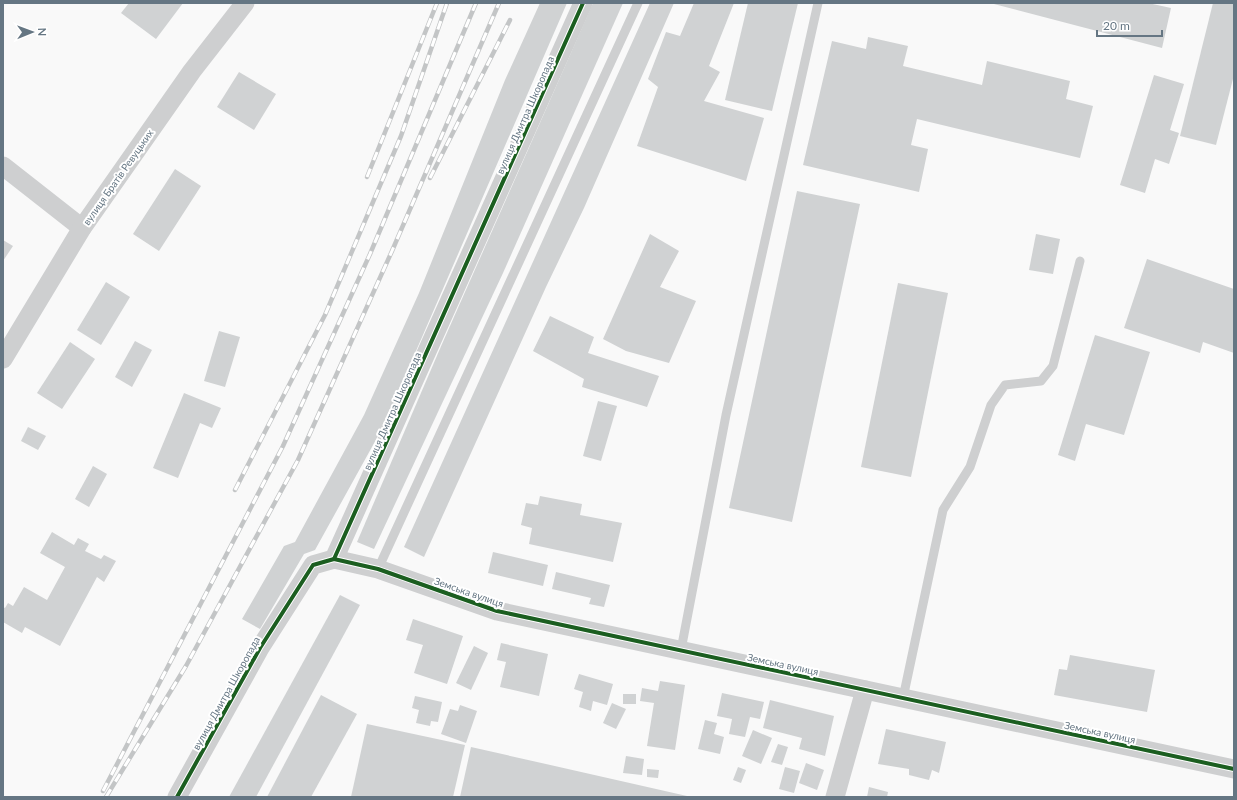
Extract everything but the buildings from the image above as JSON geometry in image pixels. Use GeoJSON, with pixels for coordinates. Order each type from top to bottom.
{"type":"FeatureCollection","features":[{"type":"Feature","properties":{"kind":"street","name":"вулиця Братів Ревуцьких"},"geometry":{"type":"LineString","coordinates":[[3,359],[82,228],[192,71],[245,3]]}},
{"type":"Feature","properties":{"kind":"street","name":"вулиця Дмитра Шкоропада"},"geometry":{"type":"LineString","coordinates":[[177,797],[260,648],[313,565],[334,559],[583,3]]}},
{"type":"Feature","properties":{"kind":"street"},"geometry":{"type":"LineString","coordinates":[[3,166],[82,228]]}},
{"type":"Feature","properties":{"kind":"street","name":"Земська вулиця"},"geometry":{"type":"LineString","coordinates":[[334,559],[378,569],[497,611],[1234,769]]}},
{"type":"Feature","properties":{"kind":"street"},"geometry":{"type":"LineString","coordinates":[[835,797],[865,690]]}},
{"type":"Feature","properties":{"kind":"lane"},"geometry":{"type":"LineString","coordinates":[[378,569],[638,3]]}},
{"type":"Feature","properties":{"kind":"lane"},"geometry":{"type":"LineString","coordinates":[[681,650],[726,415],[818,3]]}},
{"type":"Feature","properties":{"kind":"lane"},"geometry":{"type":"LineString","coordinates":[[903,698],[943,510],[970,467],[991,405],[1005,385],[1041,381],[1053,366],[1080,261]]}},
{"type":"Feature","properties":{"kind":"railway"},"geometry":{"type":"LineString","coordinates":[[367,177],[437,3]]}},
{"type":"Feature","properties":{"kind":"railway"},"geometry":{"type":"LineString","coordinates":[[235,490],[325,315],[401,136],[447,3]]}},
{"type":"Feature","properties":{"kind":"railway"},"geometry":{"type":"LineString","coordinates":[[103,791],[283,446],[370,254],[476,3]]}},
{"type":"Feature","properties":{"kind":"railway"},"geometry":{"type":"LineString","coordinates":[[106,797],[186,666],[298,460],[392,251],[499,3]]}},
{"type":"Feature","properties":{"kind":"railway"},"geometry":{"type":"LineString","coordinates":[[430,178],[510,20]]}},
{"type":"Feature","properties":{"kind":"cycle path"},"geometry":{"type":"LineString","coordinates":[[177,797],[260,648],[313,565],[334,559],[583,3]]}},
{"type":"Feature","properties":{"kind":"cycle path"},"geometry":{"type":"LineString","coordinates":[[334,559],[378,569],[497,611],[1234,769]]}}]}
